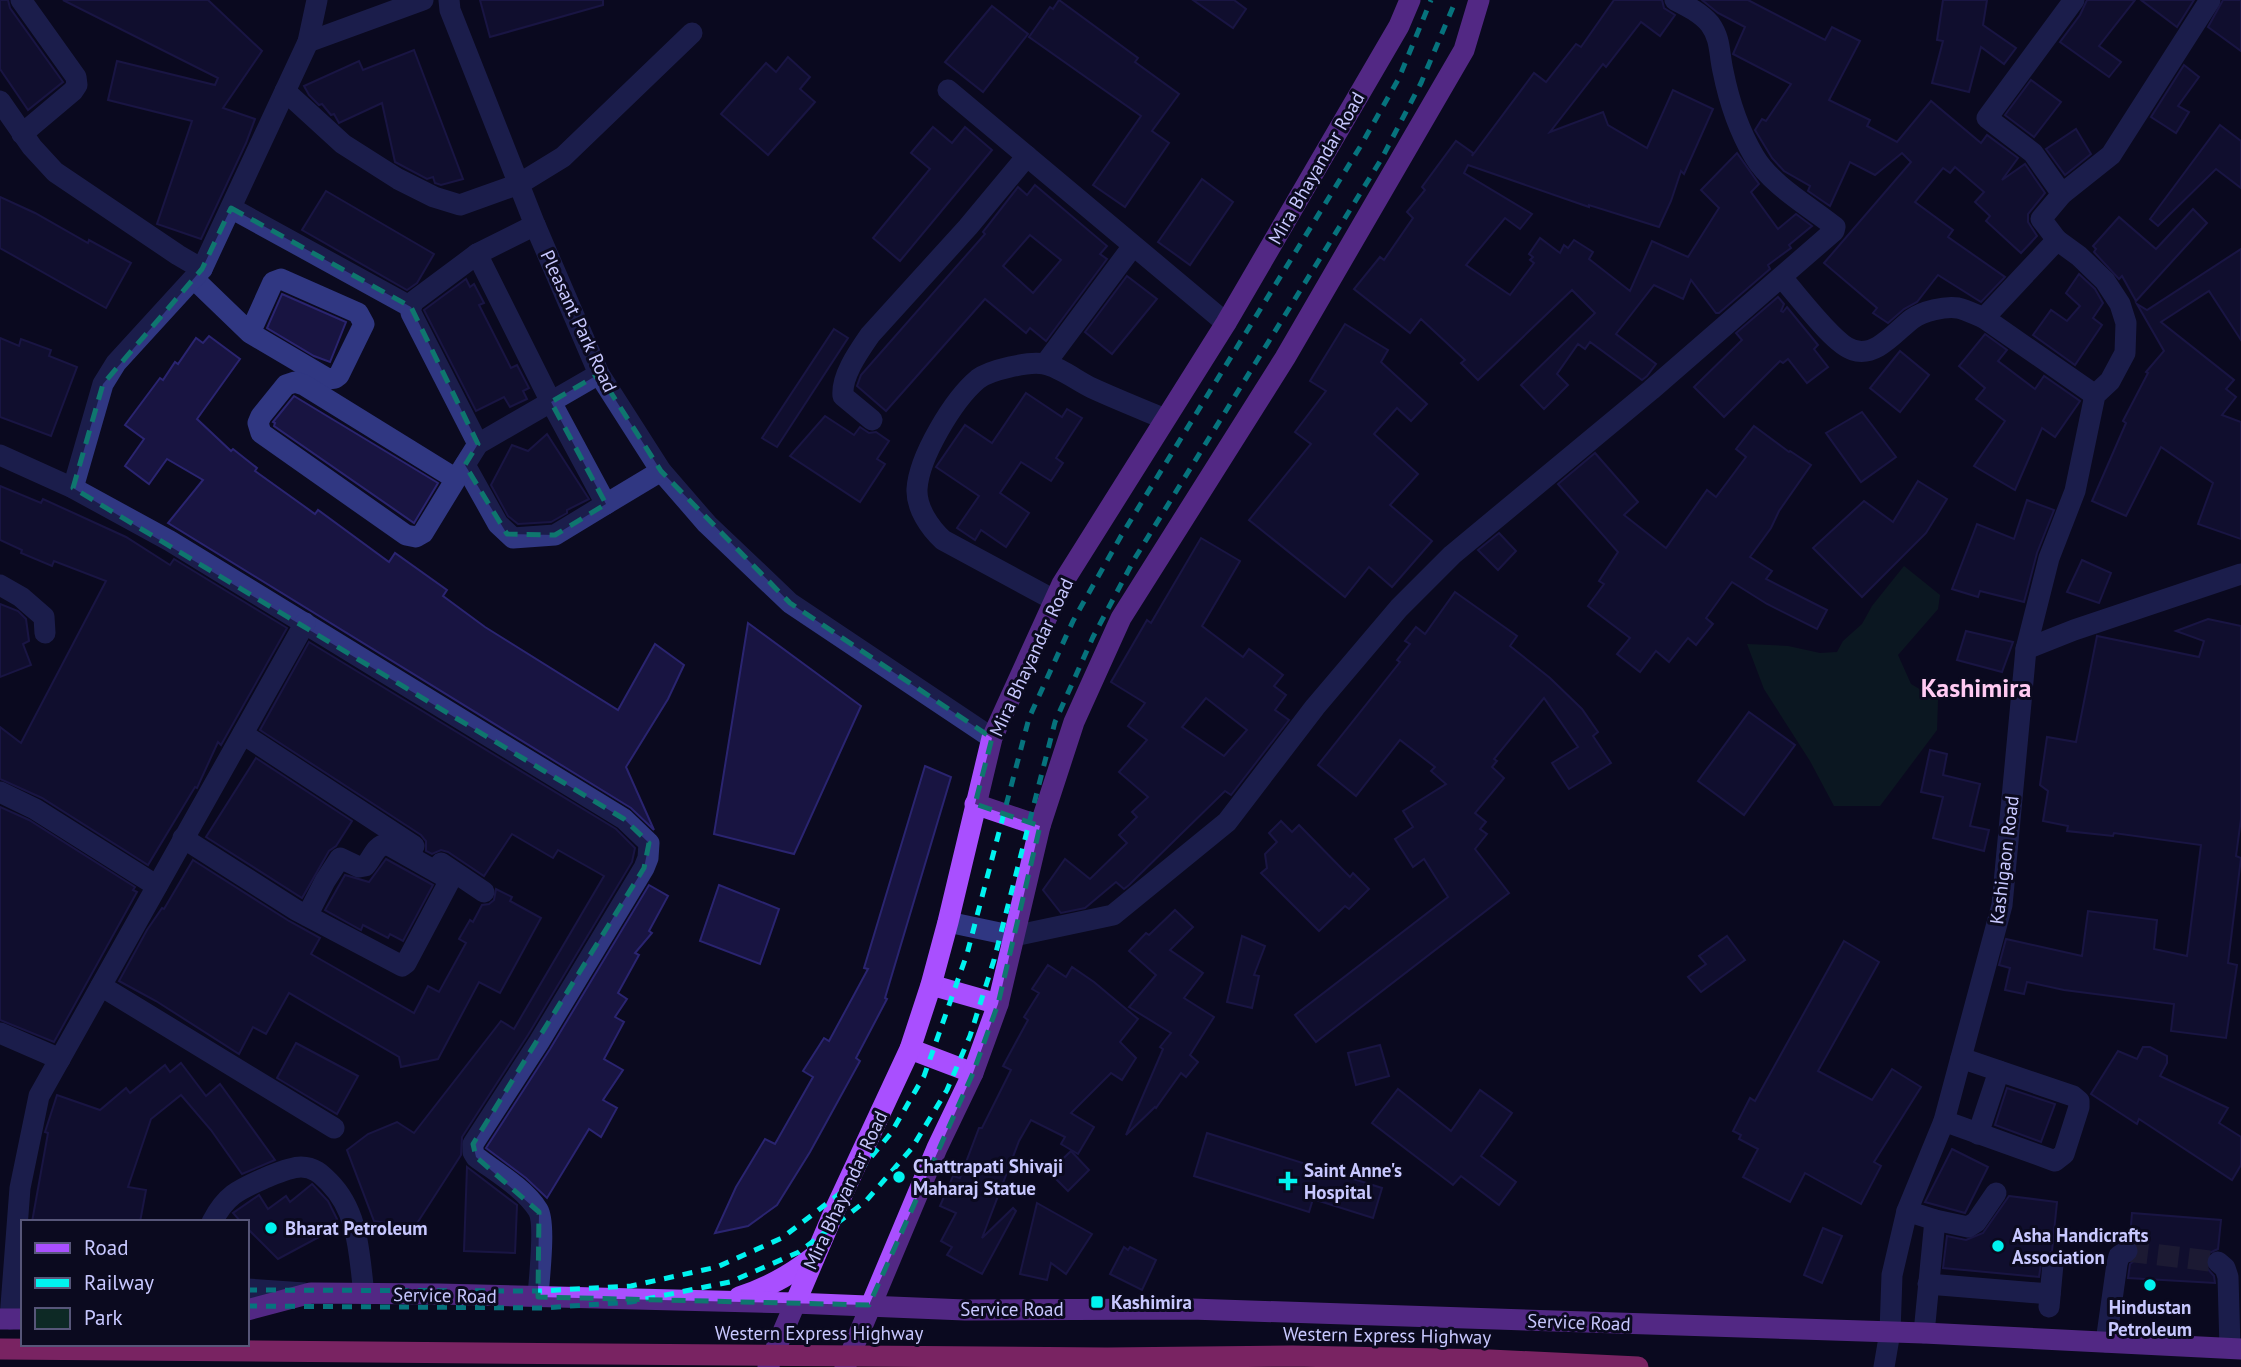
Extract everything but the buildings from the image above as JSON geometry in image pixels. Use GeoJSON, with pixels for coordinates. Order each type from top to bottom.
{"type":"FeatureCollection","features":[{"type":"Feature","properties":{"kind":"highway","name":"Western Express Highway"},"geometry":{"type":"LineString","coordinates":[[0,1349],[1292,1356],[1490,1360],[1638,1367]]}},
{"type":"Feature","properties":{"kind":"main road","name":"Mira Bhayandar Road"},"geometry":{"type":"LineString","coordinates":[[768,1367],[815,1255],[910,1049],[948,922],[992,738],[1062,584],[1226,323],[1399,26],[1410,0]]}},
{"type":"Feature","properties":{"kind":"main road"},"geometry":{"type":"LineString","coordinates":[[845,1367],[937,1148],[973,1073],[998,1004],[1040,826],[1074,722],[1121,618],[1285,358],[1464,50],[1479,0]]}},
{"type":"Feature","properties":{"kind":"main road"},"geometry":{"type":"LineString","coordinates":[[975,804],[1040,826]]}},
{"type":"Feature","properties":{"kind":"main road"},"geometry":{"type":"LineString","coordinates":[[931,985],[998,1004]]}},
{"type":"Feature","properties":{"kind":"main road"},"geometry":{"type":"LineString","coordinates":[[910,1049],[973,1073]]}},
{"type":"Feature","properties":{"kind":"main road"},"geometry":{"type":"LineString","coordinates":[[727,1301],[763,1289],[792,1274],[815,1255]]}},
{"type":"Feature","properties":{"kind":"main road","name":"Service Road"},"geometry":{"type":"LineString","coordinates":[[248,1310],[310,1293],[727,1301],[965,1310],[1191,1309],[1891,1332],[2235,1348]]}},
{"type":"Feature","properties":{"kind":"street"},"geometry":{"type":"LineString","coordinates":[[20,0],[76,77],[77,85],[22,134]]}},
{"type":"Feature","properties":{"kind":"street"},"geometry":{"type":"LineString","coordinates":[[73,488],[103,384],[116,363],[198,274],[308,42],[317,0]]}},
{"type":"Feature","properties":{"kind":"street"},"geometry":{"type":"LineString","coordinates":[[308,42],[423,0]]}},
{"type":"Feature","properties":{"kind":"street","name":"Pleasant Park Road"},"geometry":{"type":"LineString","coordinates":[[449,0],[450,10],[519,184],[599,374],[661,471],[707,524],[790,603],[992,738]]}},
{"type":"Feature","properties":{"kind":"street"},"geometry":{"type":"LineString","coordinates":[[948,922],[1014,936],[1113,915],[1227,822],[1314,707],[1399,608],[1452,555],[1651,390],[1834,231],[1835,227],[1767,175],[1755,158],[1738,127],[1731,107],[1722,67],[1721,45],[1715,33],[1699,14],[1675,0]]}},
{"type":"Feature","properties":{"kind":"street"},"geometry":{"type":"LineString","coordinates":[[2062,194],[2033,153],[1987,118],[2074,0]]}},
{"type":"Feature","properties":{"kind":"street"},"geometry":{"type":"LineString","coordinates":[[1782,278],[1829,332],[1851,350],[1862,352],[1877,347],[1914,317],[1935,310],[1958,308],[1984,318],[2095,395],[2110,381],[2125,353],[2126,323],[2120,304],[2105,281],[2079,256],[2057,240],[2041,219],[2062,194],[2111,155],[2210,0]]}},
{"type":"Feature","properties":{"kind":"street"},"geometry":{"type":"LineString","coordinates":[[285,91],[343,144],[398,179],[434,197],[460,205],[519,184],[564,158],[692,33]]}},
{"type":"Feature","properties":{"kind":"street"},"geometry":{"type":"LineString","coordinates":[[948,90],[1226,323]]}},
{"type":"Feature","properties":{"kind":"street"},"geometry":{"type":"LineString","coordinates":[[0,101],[22,134],[54,172],[178,255],[250,333],[328,379],[335,379],[364,324],[358,313],[281,279],[273,282],[250,333]]}},
{"type":"Feature","properties":{"kind":"street"},"geometry":{"type":"LineString","coordinates":[[872,420],[843,396],[842,388],[857,354],[870,335],[968,227],[1027,156]]}},
{"type":"Feature","properties":{"kind":"street"},"geometry":{"type":"LineString","coordinates":[[231,208],[411,307]]}},
{"type":"Feature","properties":{"kind":"street"},"geometry":{"type":"LineString","coordinates":[[478,444],[411,313],[411,307],[414,301],[477,254],[536,225]]}},
{"type":"Feature","properties":{"kind":"street"},"geometry":{"type":"LineString","coordinates":[[1984,318],[2057,240]]}},
{"type":"Feature","properties":{"kind":"street"},"geometry":{"type":"LineString","coordinates":[[1045,364],[1133,246]]}},
{"type":"Feature","properties":{"kind":"street"},"geometry":{"type":"LineString","coordinates":[[477,254],[551,402],[606,504]]}},
{"type":"Feature","properties":{"kind":"street"},"geometry":{"type":"LineString","coordinates":[[1055,600],[943,540],[932,530],[920,506],[917,491],[920,470],[935,436],[952,410],[979,378],[1017,365],[1045,364],[1092,388],[1165,419]]}},
{"type":"Feature","properties":{"kind":"street"},"geometry":{"type":"LineString","coordinates":[[599,374],[478,444],[461,472],[423,533],[416,537],[406,535],[261,433],[258,423],[286,385],[295,382],[304,385],[461,472],[498,524],[513,538],[555,535],[661,471]]}},
{"type":"Feature","properties":{"kind":"street","name":"Kashigaon Road"},"geometry":{"type":"LineString","coordinates":[[1884,1367],[1891,1332],[1892,1275],[1908,1211],[1944,1121],[2001,905],[2026,649],[2049,558],[2075,491],[2095,395]]}},
{"type":"Feature","properties":{"kind":"street"},"geometry":{"type":"LineString","coordinates":[[0,455],[73,488],[170,541],[624,819],[649,843],[644,868],[539,1042],[473,1144],[476,1157],[522,1193],[540,1212],[542,1224],[538,1297]]}},
{"type":"Feature","properties":{"kind":"street"},"geometry":{"type":"LineString","coordinates":[[2026,649],[2074,630],[2241,574]]}},
{"type":"Feature","properties":{"kind":"street"},"geometry":{"type":"LineString","coordinates":[[0,585],[21,597],[44,617],[46,634]]}},
{"type":"Feature","properties":{"kind":"street"},"geometry":{"type":"LineString","coordinates":[[11,1319],[20,1188],[39,1096],[304,623]]}},
{"type":"Feature","properties":{"kind":"street"},"geometry":{"type":"LineString","coordinates":[[243,734],[484,892]]}},
{"type":"Feature","properties":{"kind":"street"},"geometry":{"type":"LineString","coordinates":[[0,792],[35,809],[157,886]]}},
{"type":"Feature","properties":{"kind":"street"},"geometry":{"type":"LineString","coordinates":[[183,838],[307,916],[402,965],[406,963],[449,879],[387,844],[382,845],[365,866],[359,867],[340,858],[307,916]]}},
{"type":"Feature","properties":{"kind":"street"},"geometry":{"type":"LineString","coordinates":[[101,986],[334,1128]]}},
{"type":"Feature","properties":{"kind":"street"},"geometry":{"type":"LineString","coordinates":[[0,1033],[60,1059]]}},
{"type":"Feature","properties":{"kind":"street"},"geometry":{"type":"LineString","coordinates":[[1944,1121],[2055,1161],[2064,1154],[2079,1101],[2073,1096],[1961,1058]]}},
{"type":"Feature","properties":{"kind":"street"},"geometry":{"type":"LineString","coordinates":[[1978,1133],[1999,1071]]}},
{"type":"Feature","properties":{"kind":"street"},"geometry":{"type":"LineString","coordinates":[[213,1220],[222,1203],[241,1189],[275,1174],[300,1167],[317,1171],[337,1191],[351,1213],[364,1294]]}},
{"type":"Feature","properties":{"kind":"street"},"geometry":{"type":"LineString","coordinates":[[1908,1211],[1968,1227],[1976,1222],[1996,1193]]}},
{"type":"Feature","properties":{"kind":"street"},"geometry":{"type":"LineString","coordinates":[[1924,1334],[1935,1220]]}},
{"type":"Feature","properties":{"kind":"street"},"geometry":{"type":"LineString","coordinates":[[2106,1342],[2117,1264],[2119,1256],[2127,1251]]}},
{"type":"Feature","properties":{"kind":"street"},"geometry":{"type":"LineString","coordinates":[[2218,1262],[2225,1268],[2228,1277],[2235,1348]]}},
{"type":"Feature","properties":{"kind":"street"},"geometry":{"type":"LineString","coordinates":[[1928,1284],[2050,1300],[2053,1264]]}},
{"type":"Feature","properties":{"kind":"street"},"geometry":{"type":"LineString","coordinates":[[248,1289],[310,1293]]}},
{"type":"Feature","properties":{"kind":"highlighted area"},"geometry":{"type":"Polygon","coordinates":[[[231,208],[411,307],[478,444],[465,465],[507,534],[555,535],[606,504],[551,402],[599,374],[661,471],[790,603],[992,738],[975,804],[1040,826],[998,1004],[973,1073],[869,1305],[538,1297],[539,1212],[476,1157],[473,1144],[644,868],[649,843],[624,819],[73,488],[103,384],[202,269],[231,208]]]}},
{"type":"Feature","properties":{"kind":"green space"},"geometry":{"type":"Polygon","coordinates":[[[1904,566],[1940,595],[1938,609],[1898,655],[1911,684],[1938,700],[1937,730],[1880,806],[1834,806],[1810,761],[1764,689],[1747,644],[1788,646],[1820,653],[1837,652],[1843,641],[1862,624],[1872,606],[1904,566]]]}},
{"type":"Feature","properties":{"kind":"tunnel"},"geometry":{"type":"LineString","coordinates":[[2127,1251],[2218,1262]]}},
{"type":"Feature","properties":{"kind":"railway"},"geometry":{"type":"LineString","coordinates":[[248,1290],[540,1291],[631,1286],[717,1267],[782,1238],[843,1191],[891,1133],[924,1076],[967,954],[1029,718],[1073,621],[1121,536],[1360,147],[1399,78],[1431,0]]}},
{"type":"Feature","properties":{"kind":"railway"},"geometry":{"type":"LineString","coordinates":[[248,1306],[542,1308],[631,1302],[730,1282],[799,1252],[866,1201],[912,1148],[947,1090],[970,1036],[994,960],[1055,722],[1093,637],[1135,558],[1382,158],[1421,83],[1456,0]]}},
{"type":"Feature","properties":{"kind":"place","name":"Chattrapati Shivaji Maharaj Statue"},"geometry":{"type":"Point","coordinates":[899,1177]}},
{"type":"Feature","properties":{"kind":"place","name":"Saint Anne's Hospital"},"geometry":{"type":"Point","coordinates":[1288,1181]}},
{"type":"Feature","properties":{"kind":"place","name":"Bharat Petroleum"},"geometry":{"type":"Point","coordinates":[271,1228]}},
{"type":"Feature","properties":{"kind":"place","name":"Asha Handicrafts Association"},"geometry":{"type":"Point","coordinates":[1998,1246]}},
{"type":"Feature","properties":{"kind":"place","name":"Hindustan Petroleum"},"geometry":{"type":"Point","coordinates":[2150,1285]}},
{"type":"Feature","properties":{"kind":"place","name":"Kashimira"},"geometry":{"type":"Point","coordinates":[1097,1302]}},
{"type":"Feature","properties":{"kind":"district","name":"Kashimira"},"geometry":{"type":"Point","coordinates":[1976,687]}}]}
